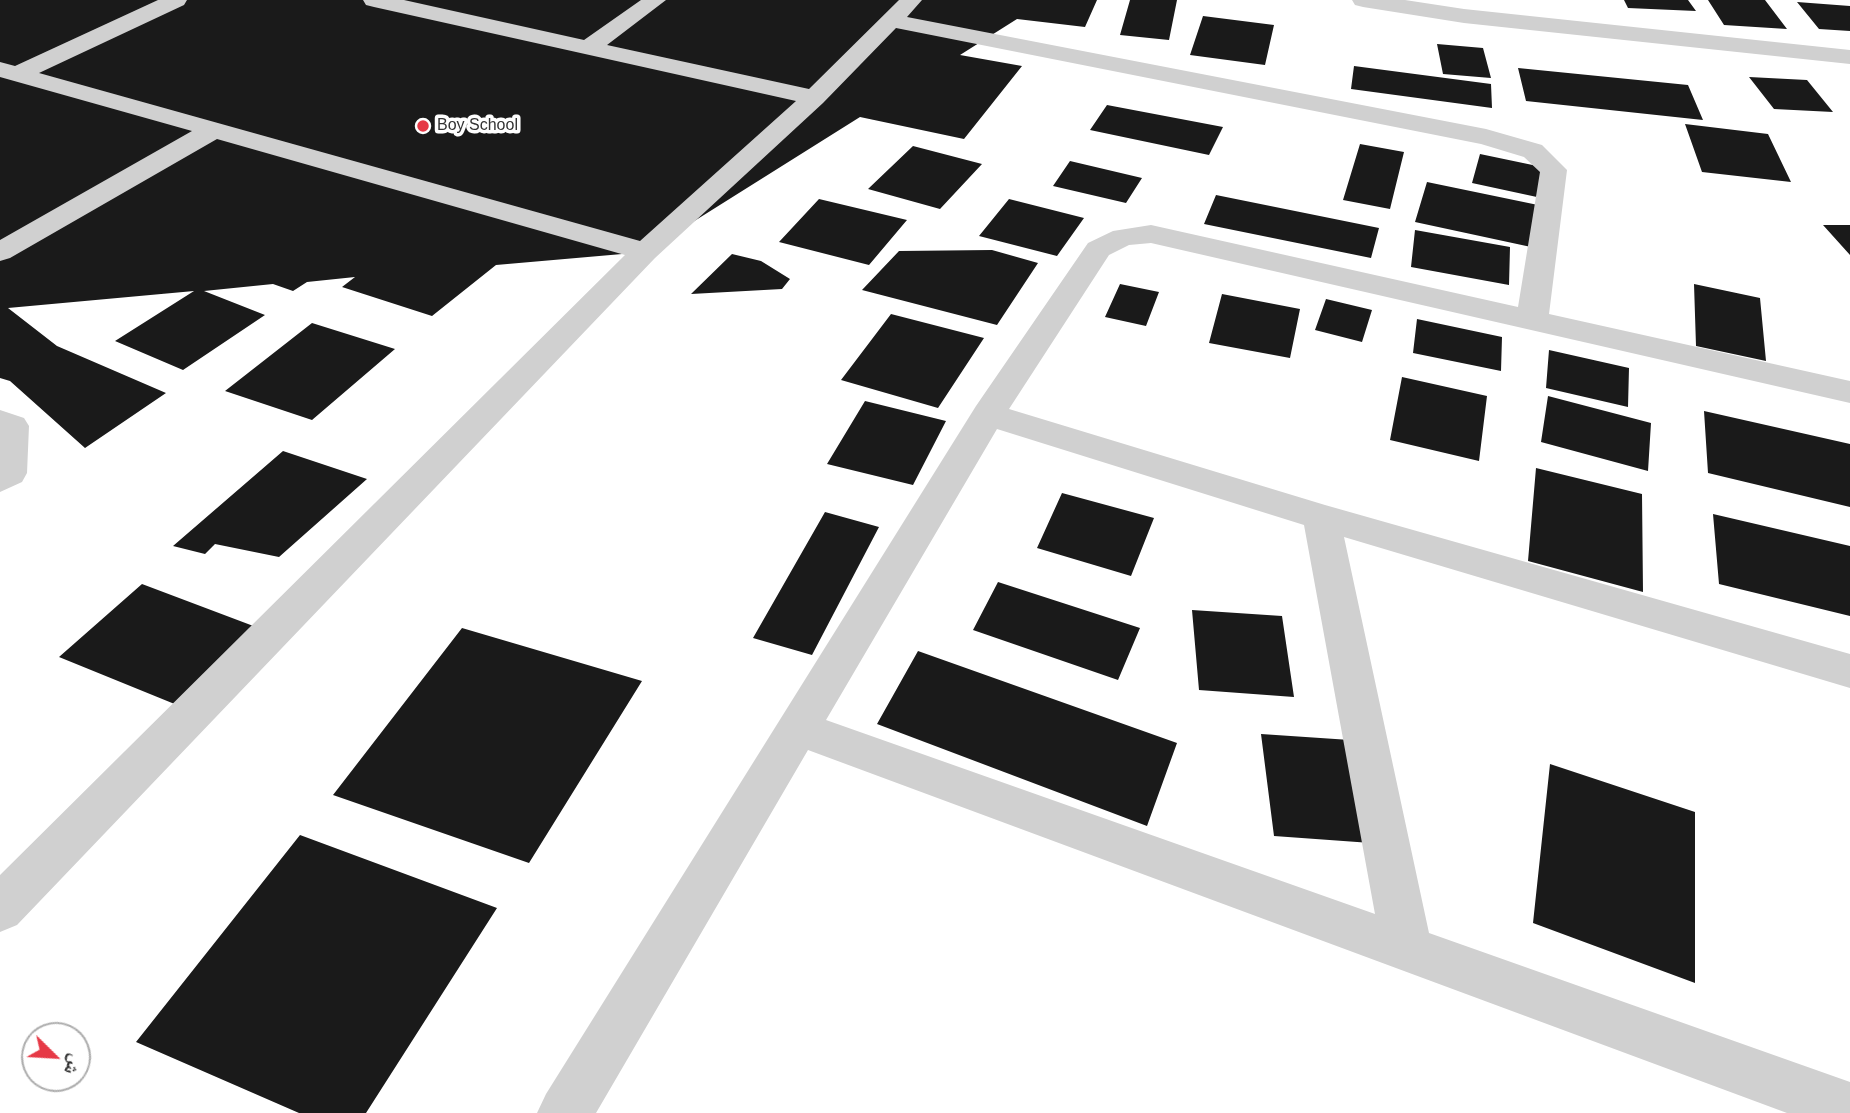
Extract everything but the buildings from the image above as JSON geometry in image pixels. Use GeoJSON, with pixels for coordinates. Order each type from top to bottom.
{"type":"FeatureCollection","features":[{"type":"Feature","properties":{"kind":"street"},"geometry":{"type":"LineString","coordinates":[[9,72],[176,0]]}},
{"type":"Feature","properties":{"kind":"street"},"geometry":{"type":"LineString","coordinates":[[374,0],[411,4],[587,48],[814,98]]}},
{"type":"Feature","properties":{"kind":"street"},"geometry":{"type":"LineString","coordinates":[[587,48],[655,0]]}},
{"type":"Feature","properties":{"kind":"street"},"geometry":{"type":"LineString","coordinates":[[1363,0],[1465,8],[1850,57]]}},
{"type":"Feature","properties":{"kind":"street"},"geometry":{"type":"LineString","coordinates":[[0,909],[645,252],[814,98],[902,11],[1486,137],[1533,151],[1554,170],[1532,321]]}},
{"type":"Feature","properties":{"kind":"street"},"geometry":{"type":"LineString","coordinates":[[9,72],[645,252]]}},
{"type":"Feature","properties":{"kind":"street"},"geometry":{"type":"LineString","coordinates":[[0,252],[213,130]]}},
{"type":"Feature","properties":{"kind":"street"},"geometry":{"type":"LineString","coordinates":[[565,1113],[988,414],[1098,249],[1123,237],[1150,234],[1850,391]]}},
{"type":"Feature","properties":{"kind":"street"},"geometry":{"type":"LineString","coordinates":[[988,414],[1321,517],[1850,671]]}},
{"type":"Feature","properties":{"kind":"street"},"geometry":{"type":"LineString","coordinates":[[0,421],[12,426],[9,473],[0,479]]}},
{"type":"Feature","properties":{"kind":"street"},"geometry":{"type":"LineString","coordinates":[[1321,517],[1407,949]]}},
{"type":"Feature","properties":{"kind":"street"},"geometry":{"type":"LineString","coordinates":[[798,729],[1850,1109]]}},
{"type":"Feature","properties":{"kind":"place","name":"Boy School"},"geometry":{"type":"Point","coordinates":[423,126]}}]}
